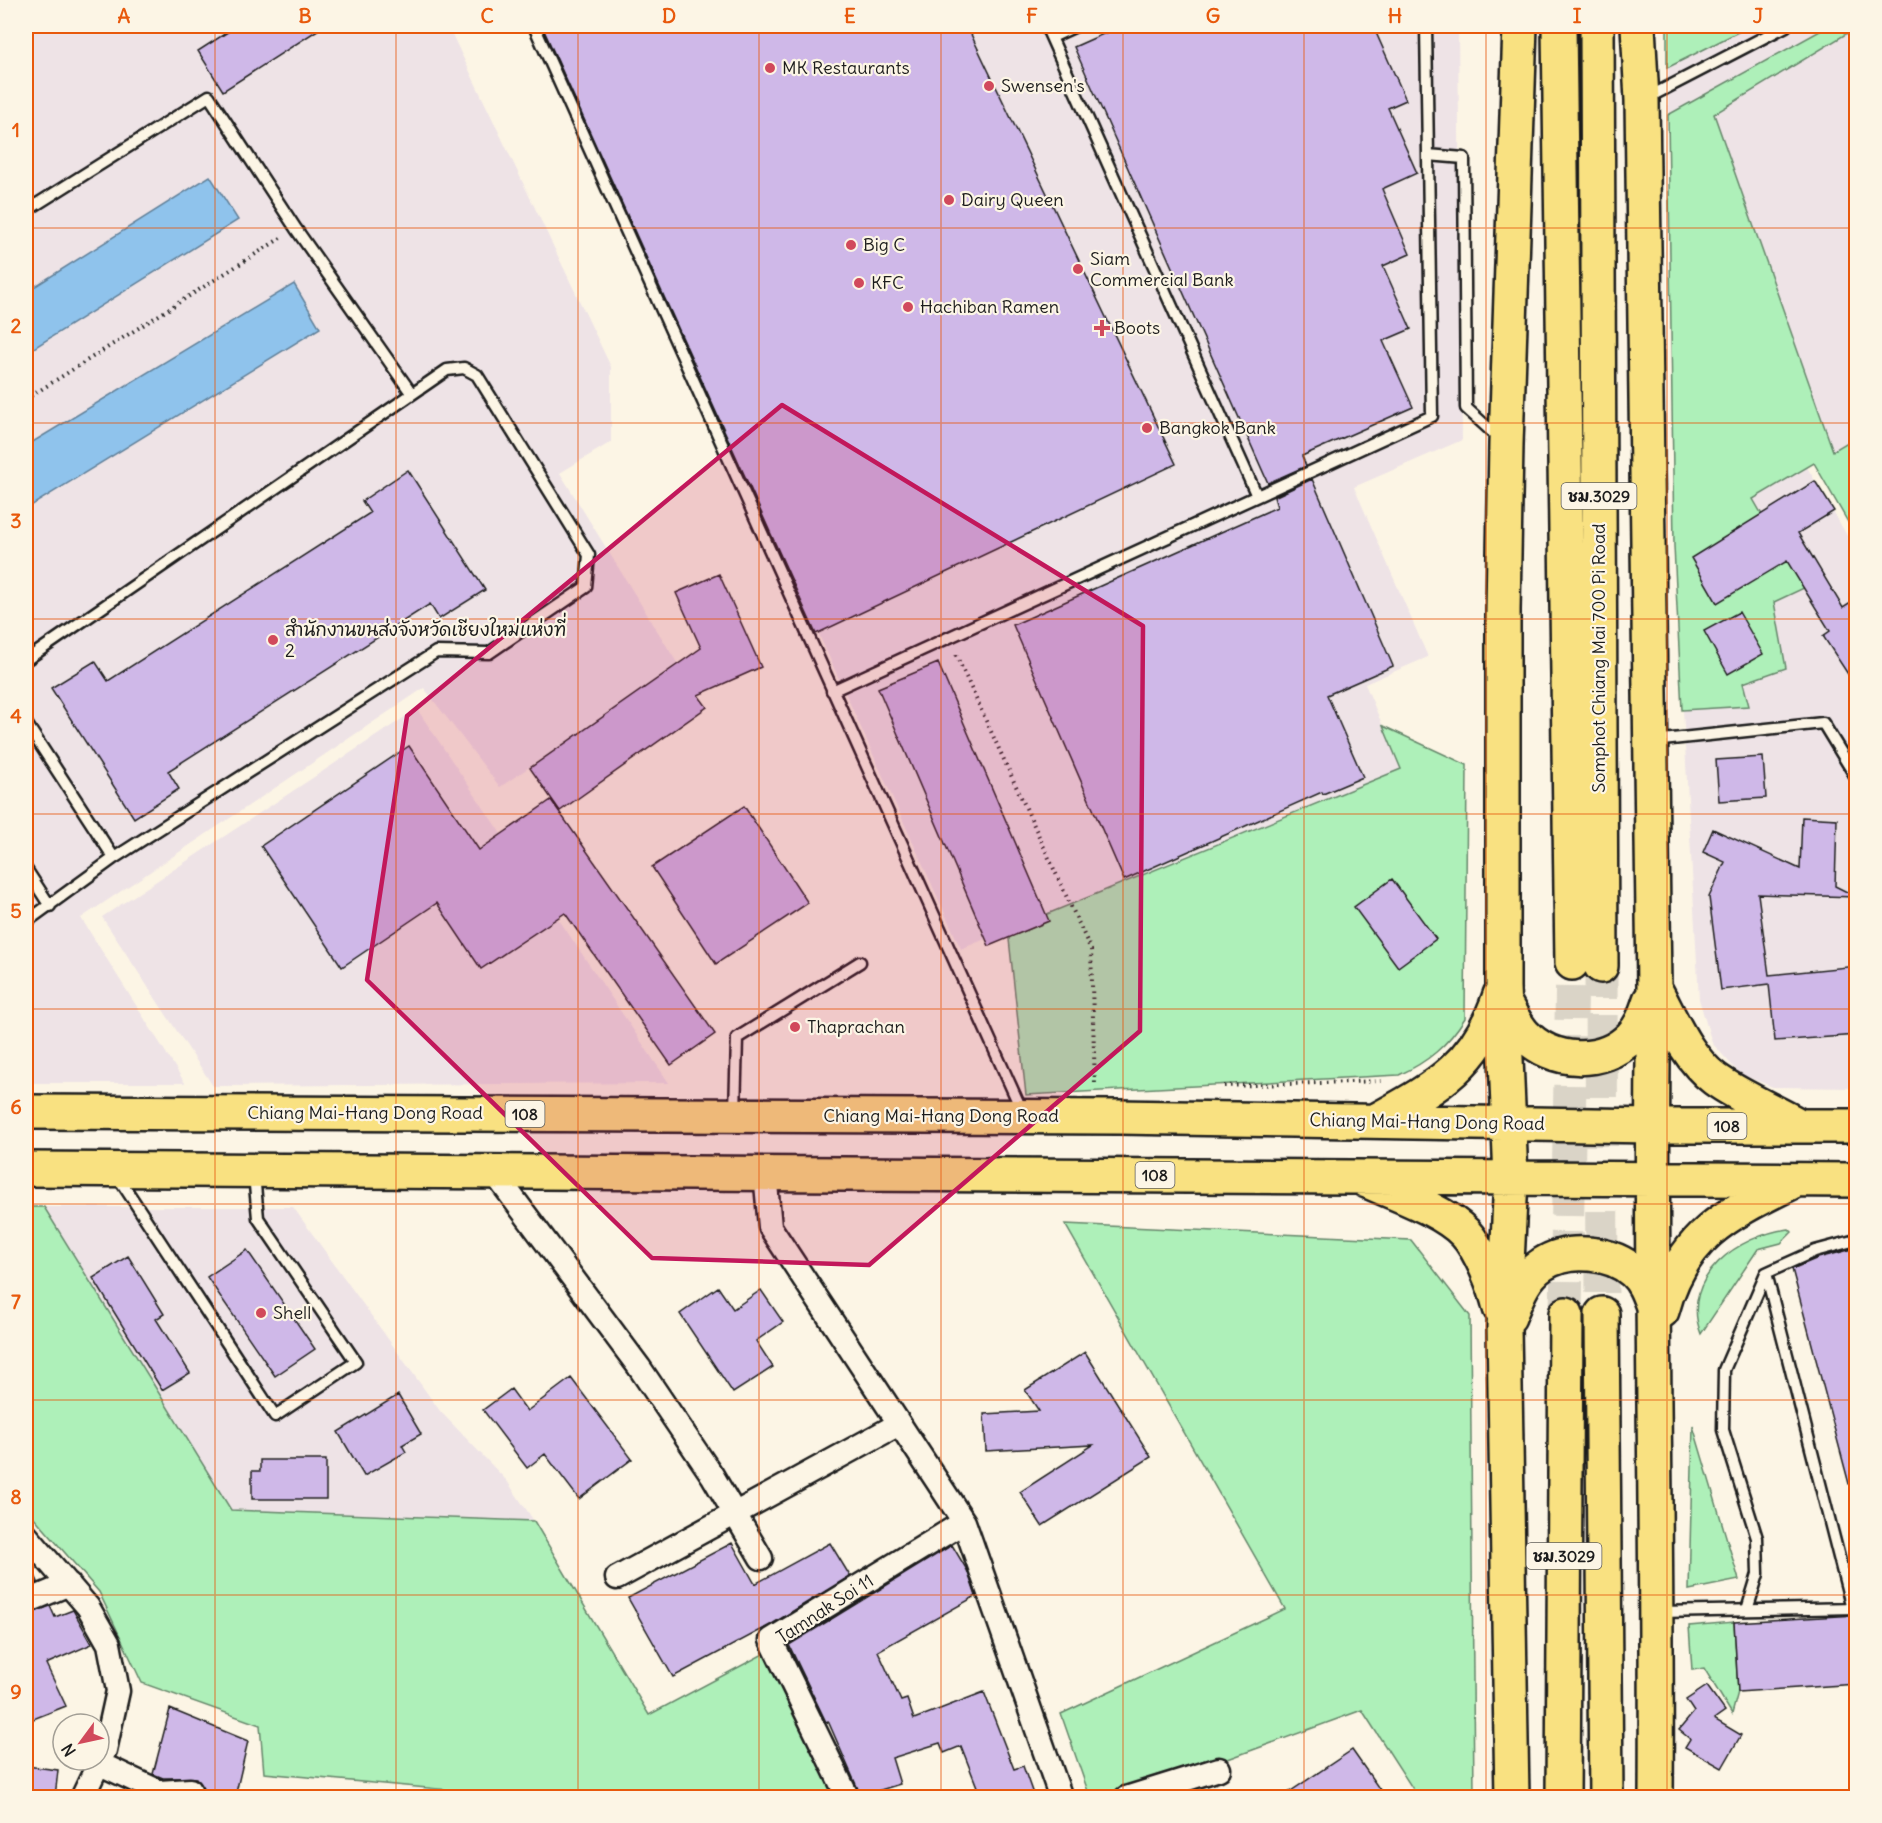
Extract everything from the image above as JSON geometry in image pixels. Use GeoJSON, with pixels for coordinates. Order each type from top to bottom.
{"type":"FeatureCollection","features":[{"type":"Feature","properties":{"kind":"main road"},"geometry":{"type":"LineString","coordinates":[[1512,1797],[1504,1327],[1511,1178],[1504,995],[1506,444],[1520,26]]}},
{"type":"Feature","properties":{"kind":"main road","name":"Somphot Chiang Mai 700 Pi Road"},"geometry":{"type":"LineString","coordinates":[[1559,26],[1587,964],[1597,26]]}},
{"type":"Feature","properties":{"kind":"main road"},"geometry":{"type":"LineString","coordinates":[[1638,26],[1642,100],[1654,987],[1652,1126],[1658,1612],[1656,1797]]}},
{"type":"Feature","properties":{"kind":"main road"},"geometry":{"type":"LineString","coordinates":[[1504,995],[1523,1033],[1545,1049],[1580,1058],[1598,1057],[1615,1050],[1632,1037],[1643,1021],[1654,987]]}},
{"type":"Feature","properties":{"kind":"main road"},"geometry":{"type":"LineString","coordinates":[[1654,987],[1677,1031],[1699,1063],[1715,1079],[1801,1126]]}},
{"type":"Feature","properties":{"kind":"main road"},"geometry":{"type":"LineString","coordinates":[[1375,1121],[1443,1081],[1460,1066],[1486,1031],[1504,995]]}},
{"type":"Feature","properties":{"kind":"main road","name":"Chiang Mai-Hang Dong Road"},"geometry":{"type":"LineString","coordinates":[[26,1112],[1024,1117],[1652,1126],[1857,1126]]}},
{"type":"Feature","properties":{"kind":"main road","name":"108"},"geometry":{"type":"LineString","coordinates":[[26,1169],[1857,1180]]}},
{"type":"Feature","properties":{"kind":"main road"},"geometry":{"type":"LineString","coordinates":[[1354,1176],[1439,1215],[1465,1233],[1492,1281],[1504,1327]]}},
{"type":"Feature","properties":{"kind":"main road"},"geometry":{"type":"LineString","coordinates":[[1655,1325],[1679,1266],[1711,1227],[1745,1205],[1799,1179]]}},
{"type":"Feature","properties":{"kind":"main road"},"geometry":{"type":"LineString","coordinates":[[1504,1327],[1522,1285],[1543,1264],[1569,1254],[1595,1255],[1619,1263],[1635,1273],[1647,1289],[1655,1325]]}},
{"type":"Feature","properties":{"kind":"main road","name":"ชม.3029"},"geometry":{"type":"LineString","coordinates":[[1563,1797],[1566,1314]]}},
{"type":"Feature","properties":{"kind":"main road","name":"ชม.3029"},"geometry":{"type":"LineString","coordinates":[[1602,1314],[1606,1797]]}},
{"type":"Feature","properties":{"kind":"street"},"geometry":{"type":"LineString","coordinates":[[493,1171],[639,1366],[734,1512],[761,1558]]}},
{"type":"Feature","properties":{"kind":"street"},"geometry":{"type":"LineString","coordinates":[[765,1173],[770,1227],[964,1522],[1061,1797]]}},
{"type":"Feature","properties":{"kind":"street"},"geometry":{"type":"LineString","coordinates":[[617,1578],[734,1512],[899,1424]]}},
{"type":"Feature","properties":{"kind":"street","name":"Tamnak Soi 11"},"geometry":{"type":"LineString","coordinates":[[848,1797],[771,1640],[964,1522]]}},
{"type":"Feature","properties":{"kind":"street"},"geometry":{"type":"LineString","coordinates":[[26,1535],[88,1607],[109,1644],[118,1691],[111,1723]]}},
{"type":"Feature","properties":{"kind":"street"},"geometry":{"type":"LineString","coordinates":[[26,1602],[69,1584]]}},
{"type":"Feature","properties":{"kind":"street"},"geometry":{"type":"LineString","coordinates":[[111,1768],[160,1792],[190,1790]]}},
{"type":"Feature","properties":{"kind":"street"},"geometry":{"type":"LineString","coordinates":[[1126,1797],[1219,1769]]}},
{"type":"Feature","properties":{"kind":"street"},"geometry":{"type":"LineString","coordinates":[[82,1797],[93,1772]]}},
{"type":"Feature","properties":{"kind":"lane"},"geometry":{"type":"LineString","coordinates":[[534,26],[1024,1117]]}},
{"type":"Feature","properties":{"kind":"lane"},"geometry":{"type":"LineString","coordinates":[[1046,26],[1257,496]]}},
{"type":"Feature","properties":{"kind":"lane"},"geometry":{"type":"LineString","coordinates":[[1052,37],[1076,26]]}},
{"type":"Feature","properties":{"kind":"lane"},"geometry":{"type":"LineString","coordinates":[[832,691],[1432,416],[1426,26]]}},
{"type":"Feature","properties":{"kind":"lane"},"geometry":{"type":"LineString","coordinates":[[1642,100],[1786,26]]}},
{"type":"Feature","properties":{"kind":"lane"},"geometry":{"type":"LineString","coordinates":[[26,211],[209,96],[296,229],[412,394]]}},
{"type":"Feature","properties":{"kind":"lane"},"geometry":{"type":"LineString","coordinates":[[1428,155],[1464,158],[1466,408],[1506,444]]}},
{"type":"Feature","properties":{"kind":"lane"},"geometry":{"type":"LineString","coordinates":[[26,660],[447,370],[464,368],[477,375],[589,555],[586,587],[489,653],[436,652],[114,858],[26,922]]}},
{"type":"Feature","properties":{"kind":"lane"},"geometry":{"type":"LineString","coordinates":[[26,723],[114,858]]}},
{"type":"Feature","properties":{"kind":"lane"},"geometry":{"type":"LineString","coordinates":[[1650,741],[1823,723],[1857,777]]}},
{"type":"Feature","properties":{"kind":"lane"},"geometry":{"type":"LineString","coordinates":[[26,869],[50,906]]}},
{"type":"Feature","properties":{"kind":"lane"},"geometry":{"type":"LineString","coordinates":[[735,1115],[736,1038],[860,962]]}},
{"type":"Feature","properties":{"kind":"lane"},"geometry":{"type":"LineString","coordinates":[[113,1170],[275,1416],[356,1362],[258,1218],[253,1170]]}},
{"type":"Feature","properties":{"kind":"lane"},"geometry":{"type":"LineString","coordinates":[[1747,1610],[1758,1575],[1757,1538],[1722,1430],[1724,1370],[1766,1273],[1815,1251],[1857,1240]]}},
{"type":"Feature","properties":{"kind":"lane"},"geometry":{"type":"LineString","coordinates":[[1658,1612],[1854,1608],[1766,1273]]}},
{"type":"Feature","properties":{"kind":"path"},"geometry":{"type":"LineString","coordinates":[[26,399],[296,229]]}},
{"type":"Feature","properties":{"kind":"path"},"geometry":{"type":"LineString","coordinates":[[948,637],[1090,950],[1095,1089],[1107,1089]]}},
{"type":"Feature","properties":{"kind":"path"},"geometry":{"type":"LineString","coordinates":[[1222,1086],[1384,1081]]}},
{"type":"Feature","properties":{"kind":"highlighted area"},"geometry":{"type":"Polygon","coordinates":[[[782,405],[1143,626],[1140,1031],[869,1265],[652,1258],[367,980],[407,716],[782,405]]]}},
{"type":"Feature","properties":{"kind":"shaded area"},"geometry":{"type":"Polygon","coordinates":[[[26,26],[448,26],[611,367],[611,442],[560,473],[679,666],[500,787],[424,688],[81,918],[185,1083],[26,1083],[26,26]]]}},
{"type":"Feature","properties":{"kind":"shaded area"},"geometry":{"type":"Polygon","coordinates":[[[544,26],[1458,26],[1462,440],[1354,487],[1428,657],[1365,684],[1401,769],[961,949],[544,26]]]}},
{"type":"Feature","properties":{"kind":"shaded area"},"geometry":{"type":"Polygon","coordinates":[[[1667,26],[1856,26],[1856,437],[1807,467],[1856,551],[1856,1088],[1773,1087],[1740,1074],[1712,1043],[1699,999],[1674,546],[1667,26]]]}},
{"type":"Feature","properties":{"kind":"shaded area"},"geometry":{"type":"Polygon","coordinates":[[[417,709],[669,1083],[213,1086],[102,917],[417,709]]]}},
{"type":"Feature","properties":{"kind":"shaded area"},"geometry":{"type":"Polygon","coordinates":[[[44,1207],[293,1207],[440,1411],[507,1481],[534,1521],[231,1510],[44,1207]]]}},
{"type":"Feature","properties":{"kind":"green space"},"geometry":{"type":"Polygon","coordinates":[[[1667,26],[1750,26],[1667,68],[1667,26]]]}},
{"type":"Feature","properties":{"kind":"green space"},"geometry":{"type":"Polygon","coordinates":[[[1829,26],[1855,26],[1856,28],[1714,114],[1833,451],[1856,437],[1856,536],[1814,463],[1753,499],[1804,588],[1774,602],[1786,668],[1743,683],[1749,706],[1682,710],[1674,546],[1668,115],[1829,26]]]}},
{"type":"Feature","properties":{"kind":"green space"},"geometry":{"type":"Polygon","coordinates":[[[1383,726],[1467,765],[1465,1018],[1452,1036],[1428,1058],[1399,1075],[1026,1095],[1008,930],[1401,769],[1383,726]]]}},
{"type":"Feature","properties":{"kind":"green space"},"geometry":{"type":"Polygon","coordinates":[[[26,1207],[44,1207],[231,1510],[534,1521],[649,1715],[767,1652],[840,1797],[463,1798],[460,1791],[264,1773],[260,1725],[142,1683],[99,1592],[26,1508],[26,1207]]]}},
{"type":"Feature","properties":{"kind":"green space"},"geometry":{"type":"Polygon","coordinates":[[[1065,1224],[1411,1240],[1470,1316],[1474,1797],[1418,1797],[1362,1710],[1124,1797],[1090,1797],[1061,1714],[1285,1609],[1065,1224]]]}},
{"type":"Feature","properties":{"kind":"green space"},"geometry":{"type":"Polygon","coordinates":[[[1789,1229],[1792,1232],[1781,1243],[1758,1249],[1701,1334],[1696,1313],[1698,1294],[1706,1277],[1718,1262],[1751,1240],[1789,1229]]]}},
{"type":"Feature","properties":{"kind":"green space"},"geometry":{"type":"Polygon","coordinates":[[[1693,1426],[1739,1580],[1689,1590],[1693,1426]]]}},
{"type":"Feature","properties":{"kind":"green space"},"geometry":{"type":"Polygon","coordinates":[[[1734,1622],[1738,1692],[1732,1714],[1704,1668],[1692,1670],[1689,1626],[1734,1622]]]}},
{"type":"Feature","properties":{"kind":"water"},"geometry":{"type":"Polygon","coordinates":[[[210,176],[238,220],[26,353],[26,292],[210,176]]]}},
{"type":"Feature","properties":{"kind":"water"},"geometry":{"type":"Polygon","coordinates":[[[294,284],[320,328],[26,509],[26,446],[294,284]]]}},
{"type":"Feature","properties":{"kind":"building"},"geometry":{"type":"Polygon","coordinates":[[[237,26],[324,26],[223,91],[198,51],[237,26]]]}},
{"type":"Feature","properties":{"kind":"building","name":"Big C"},"geometry":{"type":"Polygon","coordinates":[[[542,26],[967,26],[1176,464],[816,634],[542,26]]]}},
{"type":"Feature","properties":{"kind":"building"},"geometry":{"type":"Polygon","coordinates":[[[1121,26],[1373,26],[1406,100],[1388,108],[1417,173],[1382,189],[1410,254],[1383,266],[1411,329],[1383,341],[1413,407],[1302,456],[1306,466],[1268,483],[1074,47],[1121,26]]]}},
{"type":"Feature","properties":{"kind":"building","name":"สำนักงานขนส่งจังหวัดเชียงใหม่แห่งที่ 2"},"geometry":{"type":"Polygon","coordinates":[[[408,470],[485,590],[439,619],[430,604],[168,771],[179,789],[134,818],[51,688],[95,661],[108,681],[370,513],[362,501],[408,470]]]}},
{"type":"Feature","properties":{"kind":"building"},"geometry":{"type":"Polygon","coordinates":[[[1312,479],[1393,666],[1327,695],[1363,777],[1323,794],[1322,792],[1124,880],[1013,625],[1277,507],[1274,497],[1312,479]]]}},
{"type":"Feature","properties":{"kind":"building"},"geometry":{"type":"Polygon","coordinates":[[[1815,481],[1834,511],[1798,533],[1843,608],[1857,599],[1857,688],[1823,636],[1830,631],[1787,561],[1717,603],[1691,558],[1815,481]]]}},
{"type":"Feature","properties":{"kind":"building"},"geometry":{"type":"Polygon","coordinates":[[[719,574],[761,667],[698,695],[707,707],[560,811],[530,768],[701,648],[676,593],[719,574]]]}},
{"type":"Feature","properties":{"kind":"building"},"geometry":{"type":"Polygon","coordinates":[[[1739,612],[1763,654],[1728,674],[1704,631],[1739,612]]]}},
{"type":"Feature","properties":{"kind":"building"},"geometry":{"type":"Polygon","coordinates":[[[938,663],[1049,921],[989,946],[878,688],[938,663]]]}},
{"type":"Feature","properties":{"kind":"building"},"geometry":{"type":"Polygon","coordinates":[[[409,746],[479,850],[551,800],[715,1034],[671,1065],[565,913],[481,969],[437,903],[342,967],[261,846],[409,746]]]}},
{"type":"Feature","properties":{"kind":"building"},"geometry":{"type":"Polygon","coordinates":[[[1763,757],[1766,798],[1719,801],[1716,760],[1763,757]]]}},
{"type":"Feature","properties":{"kind":"building"},"geometry":{"type":"Polygon","coordinates":[[[744,806],[808,903],[716,964],[652,867],[744,806]]]}},
{"type":"Feature","properties":{"kind":"building"},"geometry":{"type":"Polygon","coordinates":[[[1802,817],[1837,819],[1835,886],[1857,897],[1758,894],[1769,975],[1857,966],[1857,1035],[1775,1041],[1769,984],[1721,990],[1709,897],[1725,862],[1703,852],[1713,829],[1800,869],[1802,817]]]}},
{"type":"Feature","properties":{"kind":"building"},"geometry":{"type":"Polygon","coordinates":[[[1392,879],[1436,939],[1398,967],[1354,907],[1392,879]]]}},
{"type":"Feature","properties":{"kind":"building"},"geometry":{"type":"Polygon","coordinates":[[[1857,1248],[1857,1483],[1849,1484],[1792,1269],[1818,1258],[1857,1248]]]}},
{"type":"Feature","properties":{"kind":"building","name":"Shell"},"geometry":{"type":"Polygon","coordinates":[[[247,1250],[315,1349],[275,1376],[207,1277],[247,1250]]]}},
{"type":"Feature","properties":{"kind":"building"},"geometry":{"type":"Polygon","coordinates":[[[128,1256],[164,1314],[156,1319],[190,1373],[162,1390],[93,1278],[128,1256]]]}},
{"type":"Feature","properties":{"kind":"building"},"geometry":{"type":"Polygon","coordinates":[[[718,1287],[733,1309],[761,1290],[783,1322],[756,1341],[773,1367],[733,1393],[680,1314],[718,1287]]]}},
{"type":"Feature","properties":{"kind":"building"},"geometry":{"type":"Polygon","coordinates":[[[1085,1352],[1151,1457],[1042,1526],[1020,1492],[1093,1445],[986,1451],[984,1414],[1039,1411],[1025,1390],[1085,1352]]]}},
{"type":"Feature","properties":{"kind":"building"},"geometry":{"type":"Polygon","coordinates":[[[571,1378],[632,1459],[579,1499],[545,1454],[527,1468],[483,1410],[511,1389],[527,1411],[571,1378]]]}},
{"type":"Feature","properties":{"kind":"building"},"geometry":{"type":"Polygon","coordinates":[[[398,1395],[421,1434],[402,1445],[406,1452],[364,1476],[338,1432],[398,1395]]]}},
{"type":"Feature","properties":{"kind":"building"},"geometry":{"type":"Polygon","coordinates":[[[260,1460],[326,1460],[326,1499],[252,1499],[252,1471],[260,1471],[260,1460]]]}},
{"type":"Feature","properties":{"kind":"building"},"geometry":{"type":"Polygon","coordinates":[[[732,1543],[755,1584],[830,1543],[850,1576],[772,1624],[673,1677],[628,1598],[732,1543]]]}},
{"type":"Feature","properties":{"kind":"building"},"geometry":{"type":"Polygon","coordinates":[[[952,1545],[967,1570],[976,1596],[878,1651],[901,1701],[907,1699],[914,1719],[984,1692],[1014,1769],[1023,1766],[1034,1797],[981,1797],[961,1746],[944,1753],[940,1743],[892,1758],[900,1784],[861,1796],[828,1721],[826,1722],[789,1645],[952,1545]]]}},
{"type":"Feature","properties":{"kind":"building"},"geometry":{"type":"Polygon","coordinates":[[[26,1556],[38,1582],[26,1588],[26,1556]]]}},
{"type":"Feature","properties":{"kind":"building"},"geometry":{"type":"Polygon","coordinates":[[[50,1606],[55,1617],[73,1610],[92,1644],[46,1664],[66,1706],[26,1722],[26,1615],[50,1606]]]}},
{"type":"Feature","properties":{"kind":"building"},"geometry":{"type":"Polygon","coordinates":[[[1857,1615],[1857,1684],[1738,1692],[1734,1622],[1857,1615]]]}},
{"type":"Feature","properties":{"kind":"building"},"geometry":{"type":"Polygon","coordinates":[[[1707,1686],[1725,1711],[1714,1719],[1741,1735],[1722,1768],[1685,1747],[1690,1739],[1679,1730],[1694,1712],[1686,1700],[1707,1686]]]}},
{"type":"Feature","properties":{"kind":"building"},"geometry":{"type":"Polygon","coordinates":[[[170,1709],[248,1741],[235,1797],[201,1797],[203,1789],[196,1778],[163,1778],[153,1774],[170,1709]]]}},
{"type":"Feature","properties":{"kind":"building"},"geometry":{"type":"Polygon","coordinates":[[[1352,1750],[1385,1797],[1282,1797],[1352,1750]]]}},
{"type":"Feature","properties":{"kind":"building"},"geometry":{"type":"Polygon","coordinates":[[[26,1766],[58,1772],[55,1797],[26,1797],[26,1766]]]}},
{"type":"Feature","properties":{"kind":"tunnel"},"geometry":{"type":"LineString","coordinates":[[1566,1314],[1572,963]]}},
{"type":"Feature","properties":{"kind":"tunnel"},"geometry":{"type":"LineString","coordinates":[[1601,966],[1602,1314]]}},
{"type":"Feature","properties":{"kind":"place","name":"MK Restaurants"},"geometry":{"type":"Point","coordinates":[770,68]}},
{"type":"Feature","properties":{"kind":"place","name":"Swensen's"},"geometry":{"type":"Point","coordinates":[989,86]}},
{"type":"Feature","properties":{"kind":"place","name":"Dairy Queen"},"geometry":{"type":"Point","coordinates":[949,200]}},
{"type":"Feature","properties":{"kind":"place","name":"Big C"},"geometry":{"type":"Point","coordinates":[851,245]}},
{"type":"Feature","properties":{"kind":"place","name":"Siam Commercial Bank"},"geometry":{"type":"Point","coordinates":[1078,269]}},
{"type":"Feature","properties":{"kind":"place","name":"KFC"},"geometry":{"type":"Point","coordinates":[859,283]}},
{"type":"Feature","properties":{"kind":"place","name":"Hachiban Ramen"},"geometry":{"type":"Point","coordinates":[908,307]}},
{"type":"Feature","properties":{"kind":"place","name":"Boots"},"geometry":{"type":"Point","coordinates":[1102,328]}},
{"type":"Feature","properties":{"kind":"place","name":"Bangkok Bank"},"geometry":{"type":"Point","coordinates":[1147,428]}},
{"type":"Feature","properties":{"kind":"place","name":"สำนักงานขนส่งจังหวัดเชียงใหม่แห่งที่ 2"},"geometry":{"type":"Point","coordinates":[273,640]}},
{"type":"Feature","properties":{"kind":"place","name":"Thaprachan"},"geometry":{"type":"Point","coordinates":[795,1027]}},
{"type":"Feature","properties":{"kind":"place","name":"Shell"},"geometry":{"type":"Point","coordinates":[261,1313]}}]}
